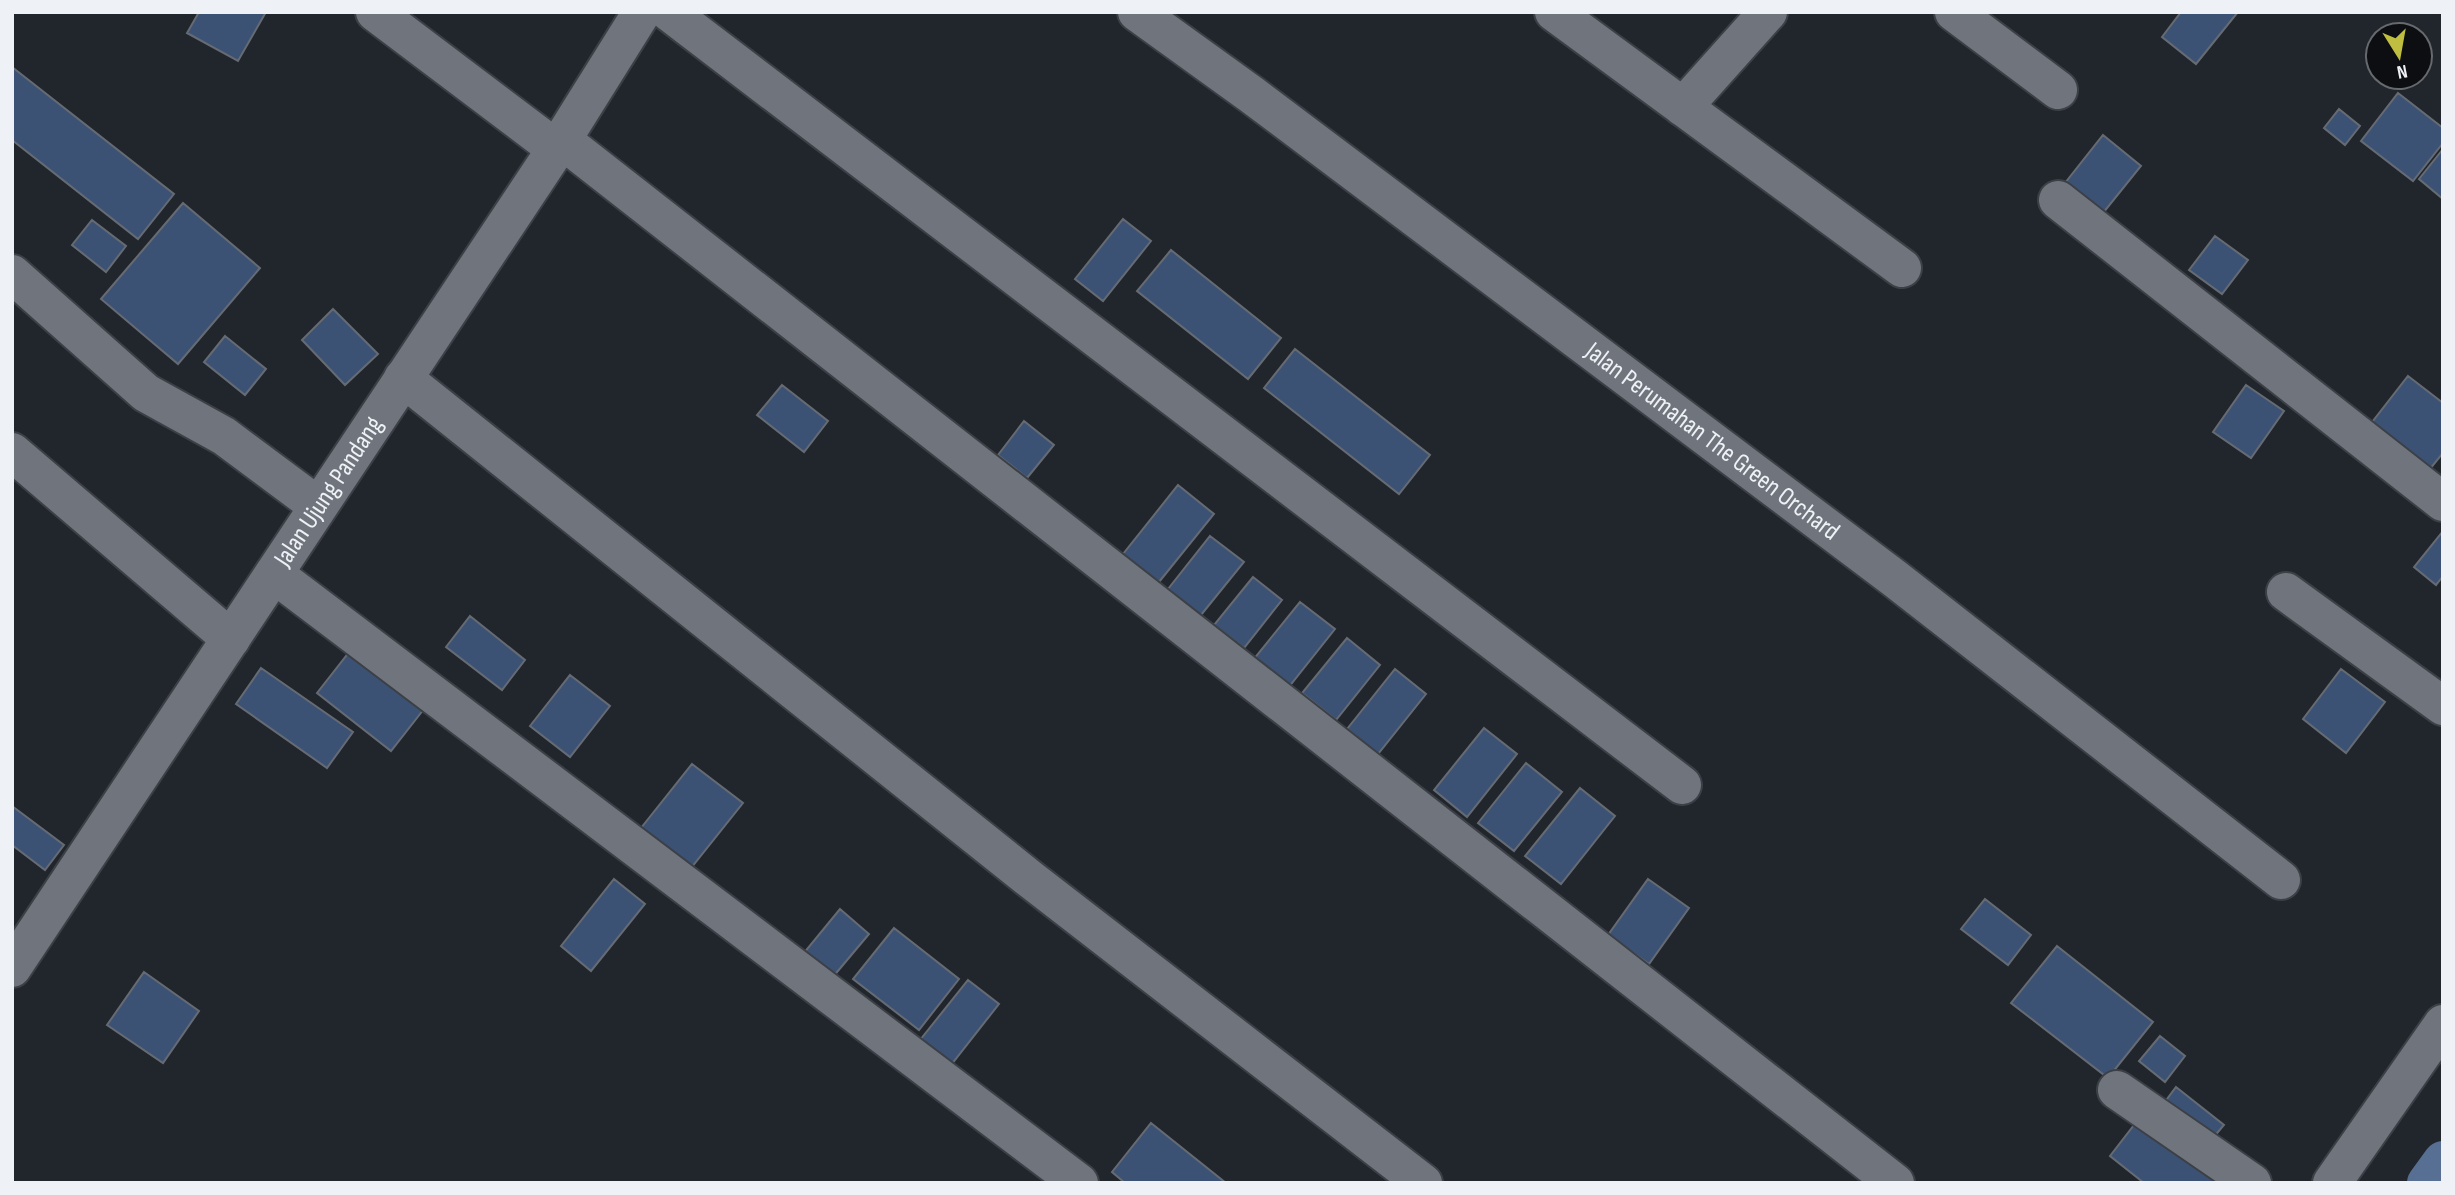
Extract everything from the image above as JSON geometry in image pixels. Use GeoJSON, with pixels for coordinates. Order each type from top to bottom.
{"type":"FeatureCollection","features":[{"type":"Feature","properties":{"kind":"street"},"geometry":{"type":"LineString","coordinates":[[375,12],[559,144],[1895,1183]]}},
{"type":"Feature","properties":{"kind":"street","name":"Jalan Ujung Pandang"},"geometry":{"type":"LineString","coordinates":[[14,963],[559,144],[642,12]]}},
{"type":"Feature","properties":{"kind":"street"},"geometry":{"type":"LineString","coordinates":[[669,12],[1682,785]]}},
{"type":"Feature","properties":{"kind":"street","name":"Jalan Perumahan The Green Orchard"},"geometry":{"type":"LineString","coordinates":[[1137,12],[1252,95],[1894,578],[2281,880]]}},
{"type":"Feature","properties":{"kind":"street"},"geometry":{"type":"LineString","coordinates":[[1554,12],[1902,268]]}},
{"type":"Feature","properties":{"kind":"street"},"geometry":{"type":"LineString","coordinates":[[1683,107],[1768,12]]}},
{"type":"Feature","properties":{"kind":"street"},"geometry":{"type":"LineString","coordinates":[[1954,12],[2057,90]]}},
{"type":"Feature","properties":{"kind":"street"},"geometry":{"type":"LineString","coordinates":[[2058,200],[2443,502]]}},
{"type":"Feature","properties":{"kind":"street"},"geometry":{"type":"LineString","coordinates":[[12,274],[146,393],[224,436],[318,506]]}},
{"type":"Feature","properties":{"kind":"street"},"geometry":{"type":"LineString","coordinates":[[403,378],[1030,879],[1423,1183]]}},
{"type":"Feature","properties":{"kind":"street"},"geometry":{"type":"LineString","coordinates":[[12,452],[231,639]]}},
{"type":"Feature","properties":{"kind":"street"},"geometry":{"type":"LineString","coordinates":[[274,574],[1079,1183]]}},
{"type":"Feature","properties":{"kind":"street"},"geometry":{"type":"LineString","coordinates":[[2286,592],[2443,706]]}},
{"type":"Feature","properties":{"kind":"street"},"geometry":{"type":"LineString","coordinates":[[2332,1183],[2443,1024]]}},
{"type":"Feature","properties":{"kind":"street"},"geometry":{"type":"LineString","coordinates":[[2117,1090],[2252,1183]]}},
{"type":"Feature","properties":{"kind":"building"},"geometry":{"type":"Polygon","coordinates":[[[199,12],[266,12],[238,61],[187,33],[199,12]]]}},
{"type":"Feature","properties":{"kind":"building"},"geometry":{"type":"Polygon","coordinates":[[[2181,12],[2238,12],[2196,64],[2162,37],[2181,12]]]}},
{"type":"Feature","properties":{"kind":"building"},"geometry":{"type":"Polygon","coordinates":[[[12,67],[174,194],[138,239],[12,140],[12,67]]]}},
{"type":"Feature","properties":{"kind":"building"},"geometry":{"type":"Polygon","coordinates":[[[2398,93],[2443,128],[2443,143],[2413,181],[2361,141],[2398,93]]]}},
{"type":"Feature","properties":{"kind":"building"},"geometry":{"type":"Polygon","coordinates":[[[2339,109],[2360,126],[2345,145],[2324,128],[2339,109]]]}},
{"type":"Feature","properties":{"kind":"building"},"geometry":{"type":"Polygon","coordinates":[[[2103,135],[2141,166],[2099,218],[2061,188],[2103,135]]]}},
{"type":"Feature","properties":{"kind":"building"},"geometry":{"type":"Polygon","coordinates":[[[2443,149],[2443,199],[2419,179],[2443,149]]]}},
{"type":"Feature","properties":{"kind":"building"},"geometry":{"type":"Polygon","coordinates":[[[183,203],[260,268],[178,364],[101,299],[183,203]]]}},
{"type":"Feature","properties":{"kind":"building"},"geometry":{"type":"Polygon","coordinates":[[[1123,219],[1151,241],[1103,301],[1075,279],[1123,219]]]}},
{"type":"Feature","properties":{"kind":"building"},"geometry":{"type":"Polygon","coordinates":[[[92,220],[126,246],[106,272],[72,245],[92,220]]]}},
{"type":"Feature","properties":{"kind":"building"},"geometry":{"type":"Polygon","coordinates":[[[2215,236],[2248,260],[2222,294],[2189,270],[2215,236]]]}},
{"type":"Feature","properties":{"kind":"building"},"geometry":{"type":"Polygon","coordinates":[[[1171,250],[1281,338],[1248,379],[1137,291],[1171,250]]]}},
{"type":"Feature","properties":{"kind":"building"},"geometry":{"type":"Polygon","coordinates":[[[333,309],[378,354],[345,385],[302,340],[333,309]]]}},
{"type":"Feature","properties":{"kind":"building"},"geometry":{"type":"Polygon","coordinates":[[[225,336],[266,369],[245,395],[204,362],[225,336]]]}},
{"type":"Feature","properties":{"kind":"building"},"geometry":{"type":"Polygon","coordinates":[[[1295,349],[1430,455],[1399,494],[1264,388],[1295,349]]]}},
{"type":"Feature","properties":{"kind":"building"},"geometry":{"type":"Polygon","coordinates":[[[2408,376],[2443,403],[2443,453],[2421,480],[2362,435],[2408,376]]]}},
{"type":"Feature","properties":{"kind":"building"},"geometry":{"type":"Polygon","coordinates":[[[782,385],[828,421],[804,452],[757,415],[782,385]]]}},
{"type":"Feature","properties":{"kind":"building"},"geometry":{"type":"Polygon","coordinates":[[[2246,385],[2284,411],[2251,458],[2213,432],[2246,385]]]}},
{"type":"Feature","properties":{"kind":"building"},"geometry":{"type":"Polygon","coordinates":[[[1024,421],[1054,445],[1027,478],[998,455],[1024,421]]]}},
{"type":"Feature","properties":{"kind":"building"},"geometry":{"type":"Polygon","coordinates":[[[1178,485],[1214,514],[1159,582],[1123,554],[1178,485]]]}},
{"type":"Feature","properties":{"kind":"building"},"geometry":{"type":"Polygon","coordinates":[[[2443,531],[2443,576],[2436,585],[2414,567],[2443,531]]]}},
{"type":"Feature","properties":{"kind":"building"},"geometry":{"type":"Polygon","coordinates":[[[1210,536],[1244,562],[1201,615],[1168,589],[1210,536]]]}},
{"type":"Feature","properties":{"kind":"building"},"geometry":{"type":"Polygon","coordinates":[[[1253,577],[1282,600],[1244,648],[1214,625],[1253,577]]]}},
{"type":"Feature","properties":{"kind":"building"},"geometry":{"type":"Polygon","coordinates":[[[1300,602],[1335,629],[1288,688],[1253,660],[1300,602]]]}},
{"type":"Feature","properties":{"kind":"building"},"geometry":{"type":"Polygon","coordinates":[[[470,616],[525,660],[502,690],[446,647],[470,616]]]}},
{"type":"Feature","properties":{"kind":"building"},"geometry":{"type":"Polygon","coordinates":[[[1347,638],[1380,665],[1336,720],[1302,693],[1347,638]]]}},
{"type":"Feature","properties":{"kind":"building"},"geometry":{"type":"Polygon","coordinates":[[[350,651],[424,709],[391,751],[317,693],[350,651]]]}},
{"type":"Feature","properties":{"kind":"building"},"geometry":{"type":"Polygon","coordinates":[[[261,668],[353,732],[327,768],[236,704],[261,668]]]}},
{"type":"Feature","properties":{"kind":"building"},"geometry":{"type":"Polygon","coordinates":[[[1395,669],[1426,694],[1378,754],[1347,729],[1395,669]]]}},
{"type":"Feature","properties":{"kind":"building"},"geometry":{"type":"Polygon","coordinates":[[[2341,669],[2385,702],[2346,753],[2303,719],[2341,669]]]}},
{"type":"Feature","properties":{"kind":"building"},"geometry":{"type":"Polygon","coordinates":[[[570,675],[610,706],[570,757],[530,726],[570,675]]]}},
{"type":"Feature","properties":{"kind":"building"},"geometry":{"type":"Polygon","coordinates":[[[1484,728],[1517,754],[1467,817],[1434,790],[1484,728]]]}},
{"type":"Feature","properties":{"kind":"building"},"geometry":{"type":"Polygon","coordinates":[[[1526,763],[1562,792],[1514,851],[1478,823],[1526,763]]]}},
{"type":"Feature","properties":{"kind":"building"},"geometry":{"type":"Polygon","coordinates":[[[692,764],[743,803],[687,873],[637,833],[692,764]]]}},
{"type":"Feature","properties":{"kind":"building"},"geometry":{"type":"Polygon","coordinates":[[[1580,788],[1615,816],[1561,884],[1525,856],[1580,788]]]}},
{"type":"Feature","properties":{"kind":"building"},"geometry":{"type":"Polygon","coordinates":[[[12,806],[64,845],[45,870],[12,845],[12,806]]]}},
{"type":"Feature","properties":{"kind":"building"},"geometry":{"type":"Polygon","coordinates":[[[614,879],[645,904],[591,971],[561,946],[614,879]]]}},
{"type":"Feature","properties":{"kind":"building"},"geometry":{"type":"Polygon","coordinates":[[[1648,879],[1689,908],[1649,964],[1608,935],[1648,879]]]}},
{"type":"Feature","properties":{"kind":"building"},"geometry":{"type":"Polygon","coordinates":[[[1985,899],[2031,935],[2008,965],[1961,929],[1985,899]]]}},
{"type":"Feature","properties":{"kind":"building"},"geometry":{"type":"Polygon","coordinates":[[[840,909],[869,934],[827,984],[798,960],[840,909]]]}},
{"type":"Feature","properties":{"kind":"building"},"geometry":{"type":"Polygon","coordinates":[[[894,928],[959,979],[919,1030],[853,979],[894,928]]]}},
{"type":"Feature","properties":{"kind":"building"},"geometry":{"type":"Polygon","coordinates":[[[2057,946],[2153,1022],[2108,1078],[2011,1003],[2057,946]]]}},
{"type":"Feature","properties":{"kind":"building"},"geometry":{"type":"Polygon","coordinates":[[[144,972],[199,1011],[163,1063],[107,1025],[144,972]]]}},
{"type":"Feature","properties":{"kind":"building"},"geometry":{"type":"Polygon","coordinates":[[[968,980],[999,1004],[951,1065],[920,1040],[968,980]]]}},
{"type":"Feature","properties":{"kind":"building"},"geometry":{"type":"Polygon","coordinates":[[[2160,1036],[2185,1056],[2165,1082],[2139,1061],[2160,1036]]]}},
{"type":"Feature","properties":{"kind":"building"},"geometry":{"type":"Polygon","coordinates":[[[2176,1087],[2224,1125],[2208,1144],[2161,1107],[2176,1087]]]}},
{"type":"Feature","properties":{"kind":"building"},"geometry":{"type":"Polygon","coordinates":[[[2141,1116],[2226,1183],[2144,1183],[2110,1156],[2141,1116]]]}},
{"type":"Feature","properties":{"kind":"building"},"geometry":{"type":"Polygon","coordinates":[[[1151,1123],[1226,1183],[1125,1183],[1112,1172],[1151,1123]]]}},
{"type":"Feature","properties":{"kind":"waterway"},"geometry":{"type":"LineString","coordinates":[[2427,1183],[2443,1161]]}}]}
